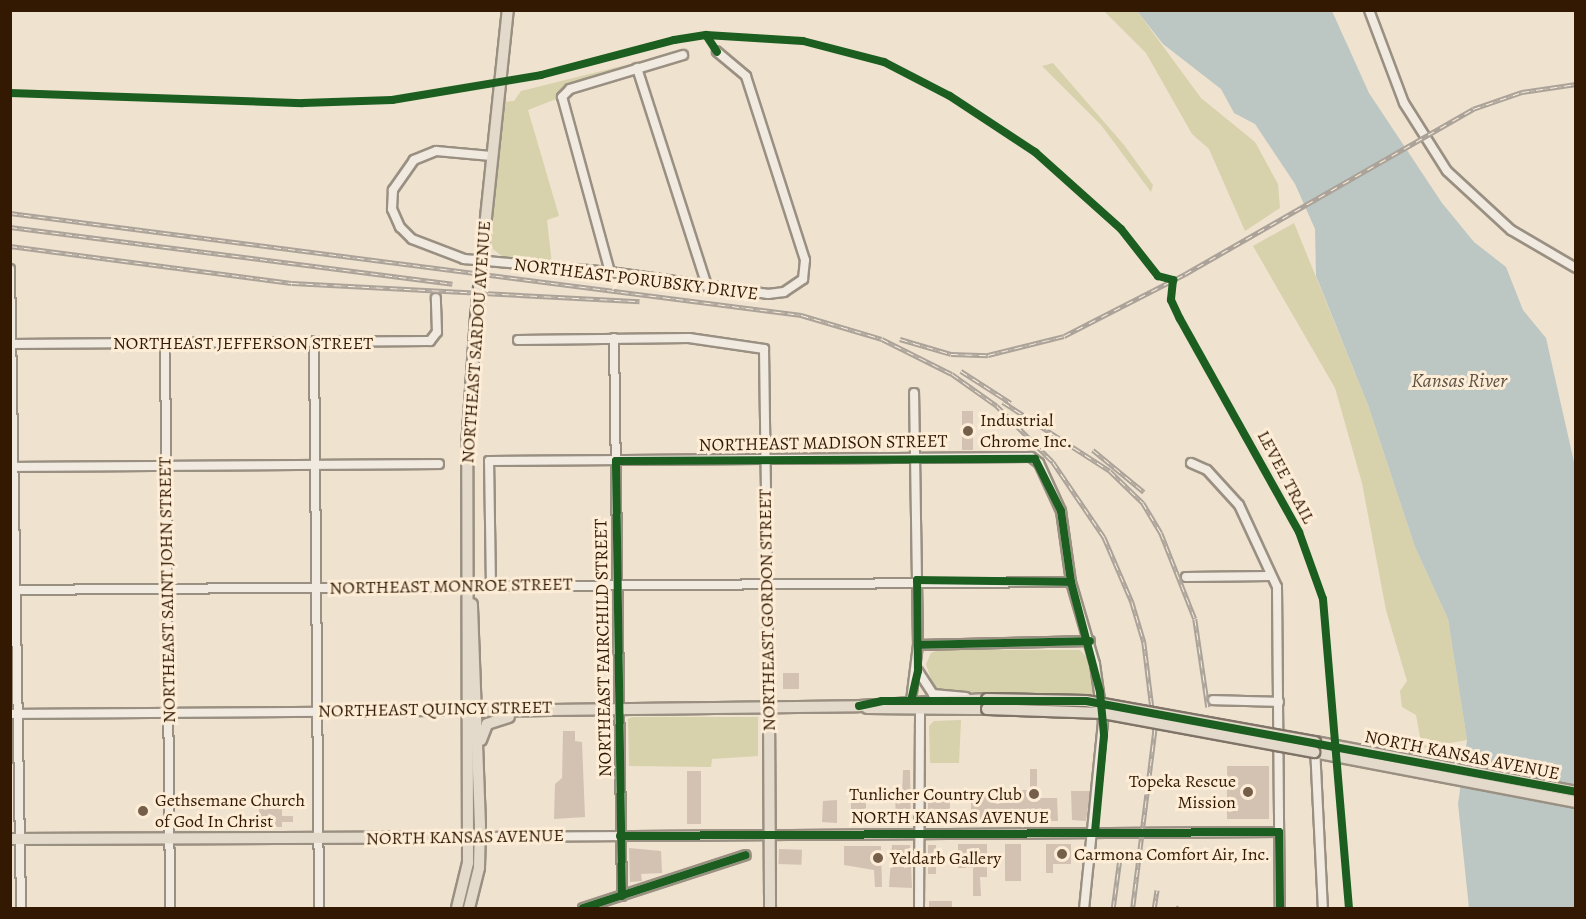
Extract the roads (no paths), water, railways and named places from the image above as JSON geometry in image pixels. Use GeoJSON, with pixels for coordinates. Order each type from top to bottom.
{"type":"FeatureCollection","features":[{"type":"Feature","properties":{"kind":"main road","name":"NORTHEAST SARDOU AVENUE"},"geometry":{"type":"LineString","coordinates":[[472,711],[467,435],[491,156],[508,10]]}},
{"type":"Feature","properties":{"kind":"main road","name":"NORTHEAST QUINCY STREET"},"geometry":{"type":"LineString","coordinates":[[859,706],[911,701],[985,703]]}},
{"type":"Feature","properties":{"kind":"main road","name":"NORTHEAST QUINCY STREET"},"geometry":{"type":"LineString","coordinates":[[472,711],[859,706],[920,710],[985,703]]}},
{"type":"Feature","properties":{"kind":"main road","name":"NORTH KANSAS AVENUE"},"geometry":{"type":"LineString","coordinates":[[985,703],[1103,713],[1575,792]]}},
{"type":"Feature","properties":{"kind":"main road","name":"NORTHEAST GORDON STREET"},"geometry":{"type":"LineString","coordinates":[[769,707],[770,909]]}},
{"type":"Feature","properties":{"kind":"main road"},"geometry":{"type":"LineString","coordinates":[[457,909],[474,837],[479,772],[487,724],[547,709]]}},
{"type":"Feature","properties":{"kind":"main road"},"geometry":{"type":"LineString","coordinates":[[472,711],[479,772]]}},
{"type":"Feature","properties":{"kind":"main road"},"geometry":{"type":"LineString","coordinates":[[469,909],[479,868],[474,837],[472,711]]}},
{"type":"Feature","properties":{"kind":"main road","name":"NORTH KANSAS AVENUE"},"geometry":{"type":"LineString","coordinates":[[1315,747],[1575,802]]}},
{"type":"Feature","properties":{"kind":"main road","name":"NORTH KANSAS AVENUE"},"geometry":{"type":"LineString","coordinates":[[15,840],[474,837]]}},
{"type":"Feature","properties":{"kind":"street"},"geometry":{"type":"LineString","coordinates":[[1369,10],[1395,84],[1426,142],[1456,182],[1485,209],[1575,268]]}},
{"type":"Feature","properties":{"kind":"street","name":"NORTHEAST PORUBSKY DRIVE"},"geometry":{"type":"LineString","coordinates":[[491,156],[436,151],[414,160],[393,190],[393,209],[400,227],[412,239],[464,259],[610,272],[768,294],[784,292],[803,279],[805,260],[746,76],[737,64],[717,52]]}},
{"type":"Feature","properties":{"kind":"street"},"geometry":{"type":"LineString","coordinates":[[610,272],[610,257],[561,105],[564,94],[636,68],[682,55]]}},
{"type":"Feature","properties":{"kind":"street"},"geometry":{"type":"LineString","coordinates":[[636,68],[707,286]]}},
{"type":"Feature","properties":{"kind":"street"},"geometry":{"type":"LineString","coordinates":[[10,268],[13,303],[15,840],[21,909]]}},
{"type":"Feature","properties":{"kind":"street","name":"NORTHEAST JEFFERSON STREET"},"geometry":{"type":"LineString","coordinates":[[13,344],[430,340],[437,332],[436,298]]}},
{"type":"Feature","properties":{"kind":"street"},"geometry":{"type":"LineString","coordinates":[[518,340],[614,338]]}},
{"type":"Feature","properties":{"kind":"street","name":"NORTHEAST GORDON STREET"},"geometry":{"type":"LineString","coordinates":[[614,338],[698,339],[765,349],[769,707]]}},
{"type":"Feature","properties":{"kind":"street","name":"NORTHEAST FAIRCHILD STREET"},"geometry":{"type":"LineString","coordinates":[[614,338],[621,896]]}},
{"type":"Feature","properties":{"kind":"street"},"geometry":{"type":"LineString","coordinates":[[314,341],[314,588],[320,909]]}},
{"type":"Feature","properties":{"kind":"street","name":"NORTHEAST SAINT JOHN STREET"},"geometry":{"type":"LineString","coordinates":[[165,342],[170,909]]}},
{"type":"Feature","properties":{"kind":"street"},"geometry":{"type":"LineString","coordinates":[[911,701],[918,671],[914,393]]}},
{"type":"Feature","properties":{"kind":"street","name":"NORTHEAST MADISON STREET"},"geometry":{"type":"LineString","coordinates":[[491,586],[489,461],[915,457],[1031,457],[1039,463],[1061,511],[1071,582]]}},
{"type":"Feature","properties":{"kind":"street"},"geometry":{"type":"LineString","coordinates":[[1191,463],[1207,470],[1239,504],[1277,587],[1280,909]]}},
{"type":"Feature","properties":{"kind":"street"},"geometry":{"type":"LineString","coordinates":[[13,467],[439,464]]}},
{"type":"Feature","properties":{"kind":"street"},"geometry":{"type":"LineString","coordinates":[[1186,577],[1271,576]]}},
{"type":"Feature","properties":{"kind":"street","name":"NORTHEAST MONROE STREET"},"geometry":{"type":"LineString","coordinates":[[14,590],[916,580],[1071,582]]}},
{"type":"Feature","properties":{"kind":"street"},"geometry":{"type":"LineString","coordinates":[[1071,582],[1090,641],[1104,735],[1095,832],[1084,909]]}},
{"type":"Feature","properties":{"kind":"street"},"geometry":{"type":"LineString","coordinates":[[918,645],[1090,641]]}},
{"type":"Feature","properties":{"kind":"street"},"geometry":{"type":"LineString","coordinates":[[918,671],[933,694],[985,703]]}},
{"type":"Feature","properties":{"kind":"street"},"geometry":{"type":"LineString","coordinates":[[1213,700],[1279,702]]}},
{"type":"Feature","properties":{"kind":"street"},"geometry":{"type":"LineString","coordinates":[[919,909],[920,710]]}},
{"type":"Feature","properties":{"kind":"street","name":"NORTHEAST QUINCY STREET"},"geometry":{"type":"LineString","coordinates":[[14,714],[472,711]]}},
{"type":"Feature","properties":{"kind":"street"},"geometry":{"type":"LineString","coordinates":[[1315,747],[1314,775],[1323,909]]}},
{"type":"Feature","properties":{"kind":"street","name":"NORTH KANSAS AVENUE"},"geometry":{"type":"LineString","coordinates":[[474,837],[919,832],[1279,832]]}},
{"type":"Feature","properties":{"kind":"street"},"geometry":{"type":"LineString","coordinates":[[583,909],[746,855]]}},
{"type":"Feature","properties":{"kind":"water","name":"Kansas River"},"geometry":{"type":"Polygon","coordinates":[[[1137,11],[1332,11],[1369,93],[1442,203],[1474,242],[1506,267],[1523,310],[1546,338],[1576,471],[1575,908],[1469,908],[1458,804],[1467,740],[1448,619],[1415,547],[1368,405],[1316,276],[1315,229],[1295,184],[1255,124],[1234,113],[1221,89],[1163,44],[1137,11]]]}},
{"type":"Feature","properties":{"kind":"railway"},"geometry":{"type":"LineString","coordinates":[[900,339],[951,354],[988,355],[1064,336],[1185,274],[1473,109],[1522,92],[1576,84]]}},
{"type":"Feature","properties":{"kind":"railway"},"geometry":{"type":"LineString","coordinates":[[10,213],[801,315],[882,339],[952,374],[997,406],[1053,462],[1104,537],[1132,602],[1144,642],[1155,731],[1133,908]]}},
{"type":"Feature","properties":{"kind":"railway"},"geometry":{"type":"LineString","coordinates":[[10,227],[452,284]]}},
{"type":"Feature","properties":{"kind":"railway"},"geometry":{"type":"LineString","coordinates":[[10,246],[292,283],[640,301]]}},
{"type":"Feature","properties":{"kind":"railway"},"geometry":{"type":"LineString","coordinates":[[961,371],[1011,403]]}},
{"type":"Feature","properties":{"kind":"railway"},"geometry":{"type":"LineString","coordinates":[[1003,402],[1110,471],[1143,503],[1161,533],[1195,619],[1208,707]]}},
{"type":"Feature","properties":{"kind":"railway"},"geometry":{"type":"LineString","coordinates":[[1093,450],[1144,492]]}},
{"type":"Feature","properties":{"kind":"railway"},"geometry":{"type":"LineString","coordinates":[[1113,908],[1120,856]]}},
{"type":"Feature","properties":{"kind":"railway"},"geometry":{"type":"LineString","coordinates":[[1154,908],[1157,890]]}},
{"type":"Feature","properties":{"kind":"place","name":"Industrial Chrome Inc."},"geometry":{"type":"Point","coordinates":[968,431]}},
{"type":"Feature","properties":{"kind":"place","name":"Topeka Rescue Mission"},"geometry":{"type":"Point","coordinates":[1248,792]}},
{"type":"Feature","properties":{"kind":"place","name":"Tunlicher Country Club"},"geometry":{"type":"Point","coordinates":[1034,794]}},
{"type":"Feature","properties":{"kind":"place","name":"Gethsemane Church of God In Christ"},"geometry":{"type":"Point","coordinates":[143,811]}},
{"type":"Feature","properties":{"kind":"place","name":"Carmona Comfort Air, Inc."},"geometry":{"type":"Point","coordinates":[1062,854]}},
{"type":"Feature","properties":{"kind":"place","name":"Yeldarb Gallery"},"geometry":{"type":"Point","coordinates":[878,858]}}]}
